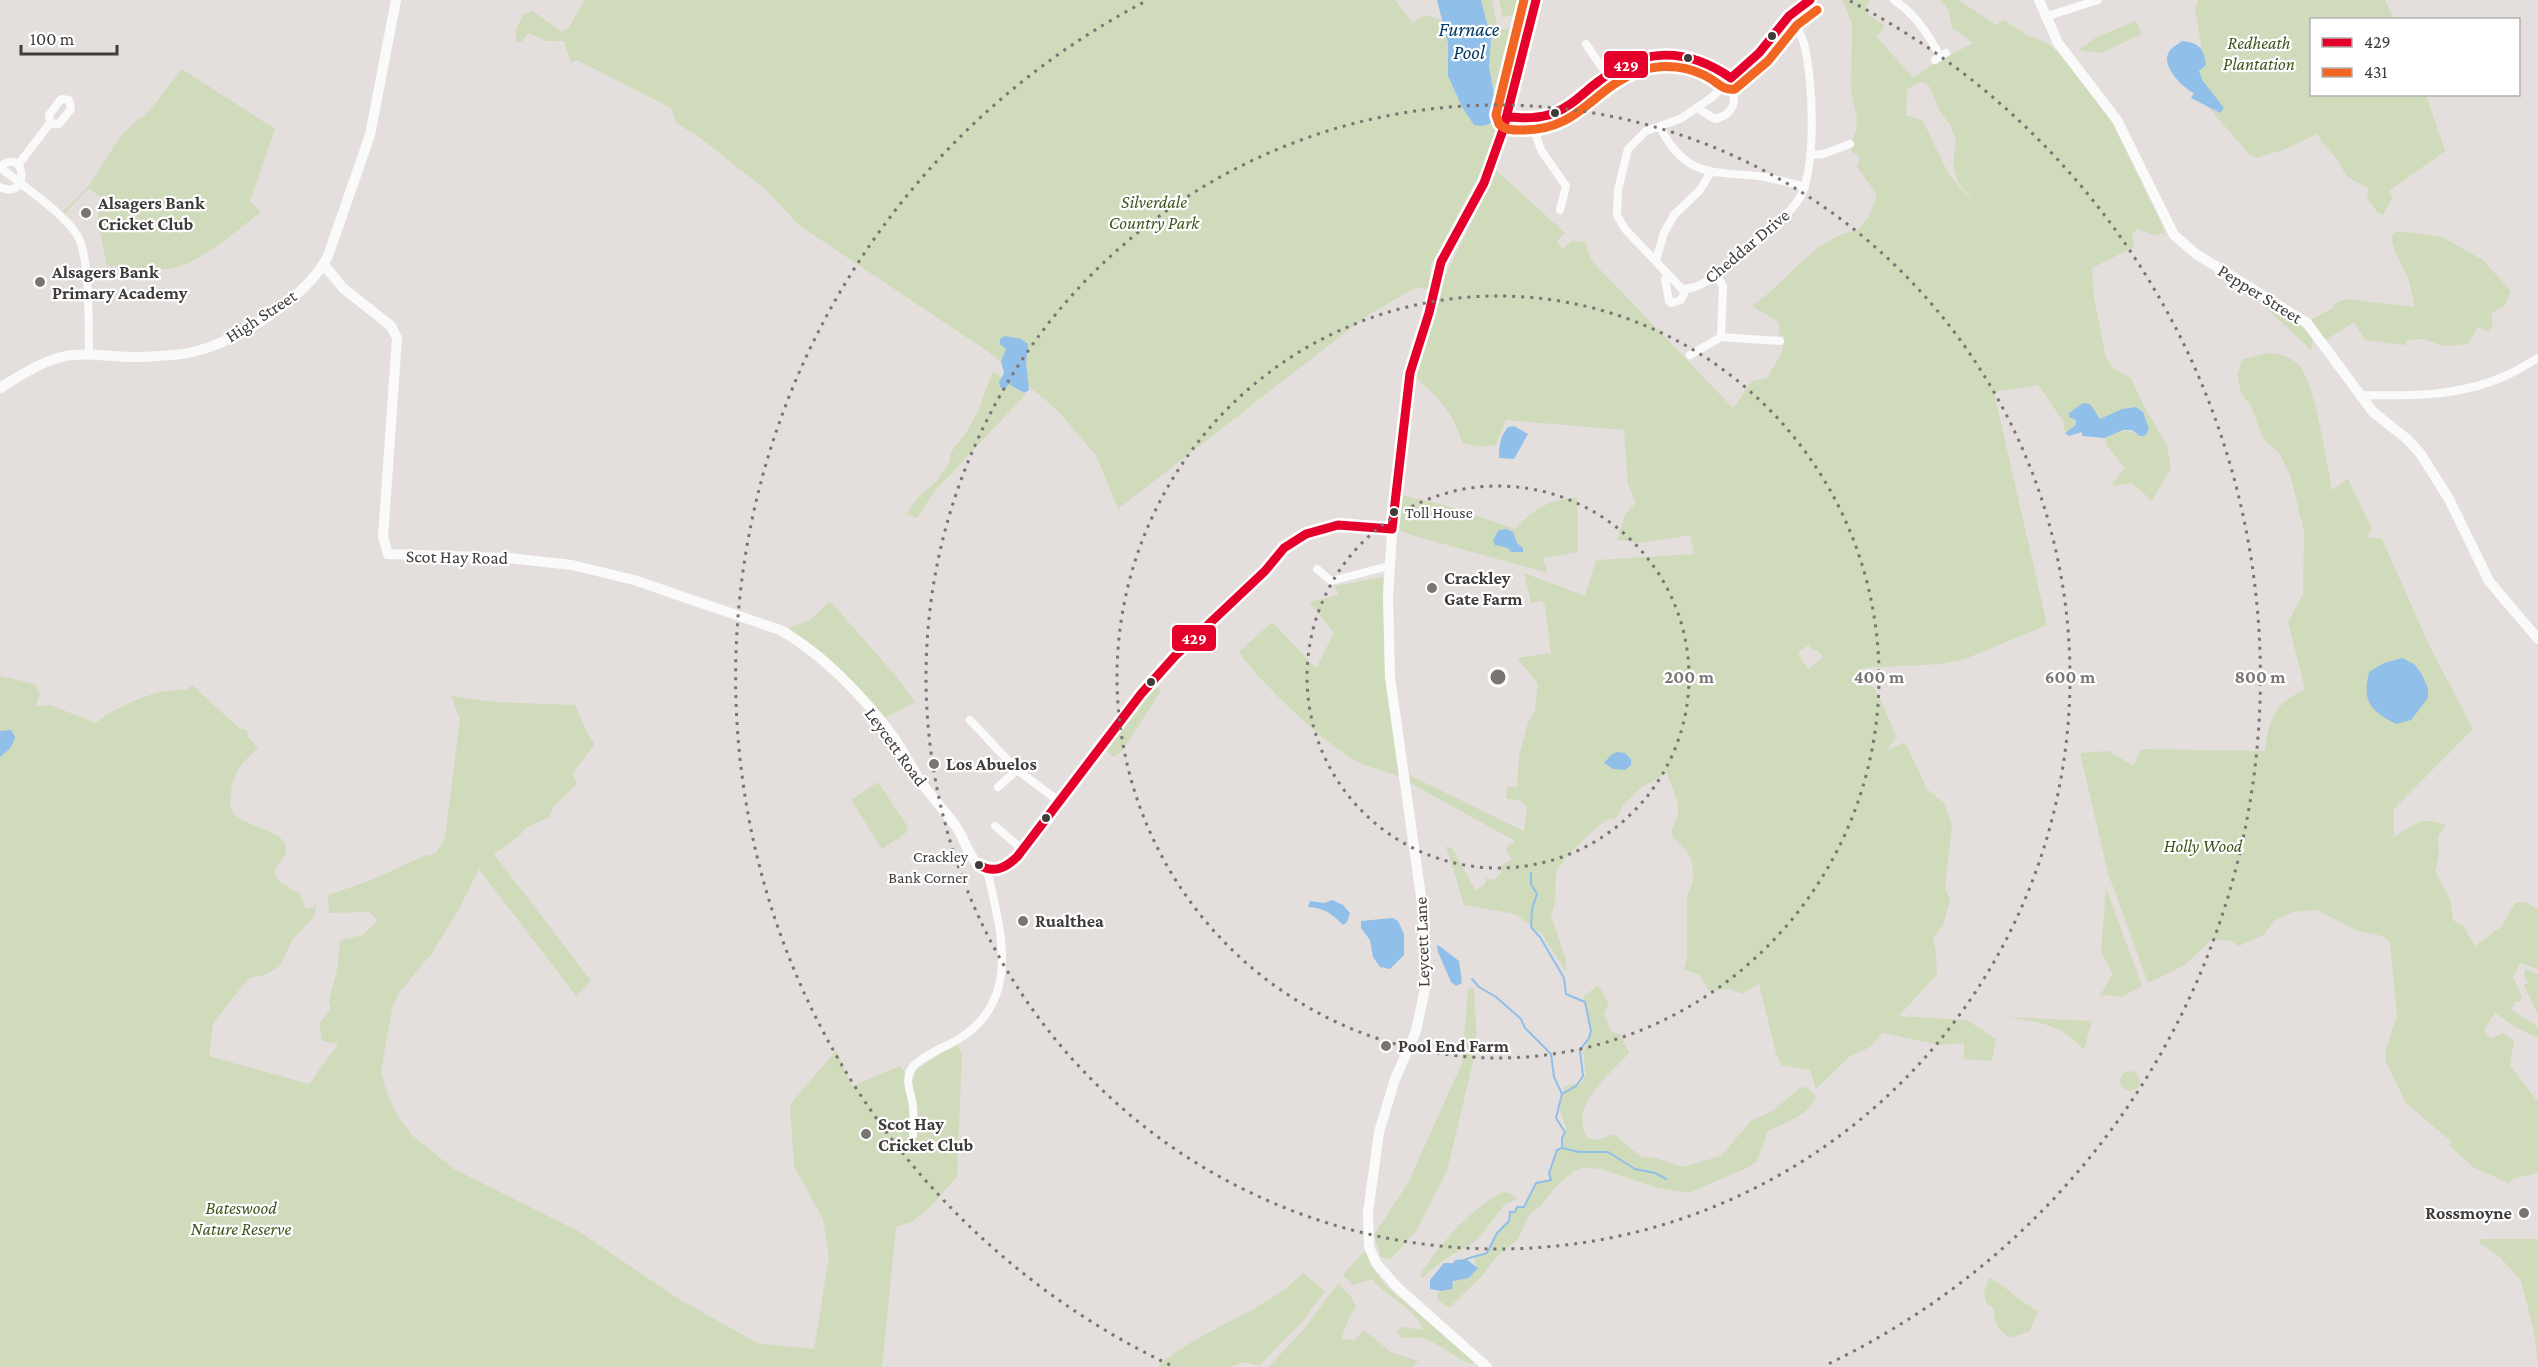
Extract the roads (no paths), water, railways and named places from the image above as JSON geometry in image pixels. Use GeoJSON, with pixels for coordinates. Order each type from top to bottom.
{"type":"FeatureCollection","features":[{"type":"Feature","properties":{"kind":"street","name":"High Street"},"geometry":{"type":"LineString","coordinates":[[0,388],[43,364],[62,357],[89,355],[143,357],[192,353],[240,332],[283,305],[307,285],[324,265],[370,135],[396,0]]}},
{"type":"Feature","properties":{"kind":"street"},"geometry":{"type":"LineString","coordinates":[[983,868],[998,871],[1008,866],[1060,802],[1103,742],[1175,656],[1265,571],[1284,548],[1306,534],[1338,525],[1392,530],[1410,373],[1429,313],[1441,262],[1484,183],[1508,117],[1536,0]]}},
{"type":"Feature","properties":{"kind":"street"},"geometry":{"type":"LineString","coordinates":[[1684,289],[1625,229],[1617,215],[1616,202],[1628,149],[1646,131],[1660,127],[1697,108],[1759,53],[1789,16],[1810,0]]}},
{"type":"Feature","properties":{"kind":"street"},"geometry":{"type":"LineString","coordinates":[[1894,0],[1914,16],[1940,56]]}},
{"type":"Feature","properties":{"kind":"street","name":"Pepper Street"},"geometry":{"type":"LineString","coordinates":[[2039,0],[2058,44],[2117,120],[2174,235],[2196,254],[2307,323],[2358,395],[2373,412],[2408,439],[2420,453],[2449,499],[2489,581],[2538,639]]}},
{"type":"Feature","properties":{"kind":"street"},"geometry":{"type":"LineString","coordinates":[[2045,17],[2098,0]]}},
{"type":"Feature","properties":{"kind":"street","name":"Cheddar Drive"},"geometry":{"type":"LineString","coordinates":[[1668,274],[1665,279],[1671,303],[1681,300],[1684,289],[1695,289],[1716,274],[1782,217],[1798,201],[1805,187],[1810,155],[1808,66],[1798,28],[1789,16]]}},
{"type":"Feature","properties":{"kind":"street"},"geometry":{"type":"LineString","coordinates":[[1586,44],[1607,75]]}},
{"type":"Feature","properties":{"kind":"street"},"geometry":{"type":"LineString","coordinates":[[1508,117],[1531,120],[1561,110],[1607,75],[1644,56],[1676,53],[1717,67],[1729,81],[1734,100],[1733,108],[1725,117],[1715,118],[1697,108]]}},
{"type":"Feature","properties":{"kind":"street"},"geometry":{"type":"LineString","coordinates":[[1531,120],[1540,150],[1566,186],[1560,210]]}},
{"type":"Feature","properties":{"kind":"street"},"geometry":{"type":"LineString","coordinates":[[18,165],[50,123]]}},
{"type":"Feature","properties":{"kind":"street"},"geometry":{"type":"LineString","coordinates":[[1660,127],[1675,152],[1710,173],[1759,176],[1805,187]]}},
{"type":"Feature","properties":{"kind":"street"},"geometry":{"type":"LineString","coordinates":[[1810,155],[1823,154],[1850,144]]}},
{"type":"Feature","properties":{"kind":"street"},"geometry":{"type":"LineString","coordinates":[[20,184],[22,174],[18,165],[9,162],[0,167],[20,184],[70,225],[80,241],[85,267],[89,355]]}},
{"type":"Feature","properties":{"kind":"street"},"geometry":{"type":"LineString","coordinates":[[1656,260],[1674,215],[1700,190],[1710,173]]}},
{"type":"Feature","properties":{"kind":"street"},"geometry":{"type":"LineString","coordinates":[[0,187],[9,190],[20,184]]}},
{"type":"Feature","properties":{"kind":"street","name":"Scot Hay Road"},"geometry":{"type":"LineString","coordinates":[[324,265],[343,288],[390,326],[397,338],[383,537],[388,554],[536,560],[600,571],[634,580],[780,630],[800,642]]}},
{"type":"Feature","properties":{"kind":"street"},"geometry":{"type":"LineString","coordinates":[[1716,274],[1723,286],[1721,337]]}},
{"type":"Feature","properties":{"kind":"street"},"geometry":{"type":"LineString","coordinates":[[1690,355],[1721,337],[1780,341]]}},
{"type":"Feature","properties":{"kind":"street"},"geometry":{"type":"LineString","coordinates":[[2358,395],[2409,396],[2457,391],[2505,376],[2538,358]]}},
{"type":"Feature","properties":{"kind":"street","name":"Leycett Lane"},"geometry":{"type":"LineString","coordinates":[[1392,530],[1389,566],[1390,677],[1424,911],[1426,984],[1416,1031],[1395,1079],[1379,1132],[1368,1213],[1369,1247],[1376,1263],[1397,1287],[1487,1367]]}},
{"type":"Feature","properties":{"kind":"street"},"geometry":{"type":"LineString","coordinates":[[1317,569],[1331,581],[1389,566]]}},
{"type":"Feature","properties":{"kind":"street","name":"Leycett Road"},"geometry":{"type":"LineString","coordinates":[[800,642],[850,687],[888,730],[923,785],[961,834],[983,868],[1002,940],[1001,979],[994,1002],[985,1017],[954,1042],[911,1068],[907,1082],[913,1104],[913,1135]]}},
{"type":"Feature","properties":{"kind":"street"},"geometry":{"type":"LineString","coordinates":[[970,720],[1017,770],[1060,802]]}},
{"type":"Feature","properties":{"kind":"street"},"geometry":{"type":"LineString","coordinates":[[998,787],[1017,770]]}},
{"type":"Feature","properties":{"kind":"street"},"geometry":{"type":"LineString","coordinates":[[995,826],[1023,850]]}},
{"type":"Feature","properties":{"kind":"water","name":"Furnace Pool"},"geometry":{"type":"Polygon","coordinates":[[[1437,0],[1481,0],[1491,38],[1489,67],[1495,100],[1494,120],[1487,125],[1474,125],[1462,107],[1448,76],[1448,43],[1437,0]]]}},
{"type":"Feature","properties":{"kind":"water"},"geometry":{"type":"Polygon","coordinates":[[[2182,41],[2192,43],[2202,50],[2206,65],[2199,71],[2203,81],[2224,108],[2220,113],[2191,98],[2194,93],[2185,87],[2171,71],[2168,65],[2168,54],[2182,41]]]}},
{"type":"Feature","properties":{"kind":"water"},"geometry":{"type":"Polygon","coordinates":[[[1005,336],[1021,339],[1028,344],[1026,362],[1029,390],[1024,393],[1009,384],[1005,389],[1000,387],[999,382],[1004,373],[1001,361],[1006,349],[1000,344],[1000,339],[1005,336]]]}},
{"type":"Feature","properties":{"kind":"water"},"geometry":{"type":"Polygon","coordinates":[[[2083,403],[2090,404],[2100,419],[2122,409],[2136,407],[2143,412],[2149,429],[2145,436],[2140,436],[2132,430],[2123,430],[2105,438],[2082,436],[2082,432],[2069,436],[2065,433],[2076,425],[2076,420],[2069,417],[2069,413],[2083,403]]]}},
{"type":"Feature","properties":{"kind":"water"},"geometry":{"type":"Polygon","coordinates":[[[1514,426],[1528,434],[1514,459],[1499,458],[1503,434],[1508,427],[1514,426]]]}},
{"type":"Feature","properties":{"kind":"water"},"geometry":{"type":"Polygon","coordinates":[[[1507,529],[1513,532],[1523,552],[1511,552],[1508,548],[1495,545],[1493,540],[1499,530],[1507,529]]]}},
{"type":"Feature","properties":{"kind":"water"},"geometry":{"type":"Polygon","coordinates":[[[2402,658],[2414,664],[2421,673],[2428,688],[2428,698],[2411,720],[2396,724],[2380,714],[2370,704],[2367,682],[2369,672],[2384,663],[2402,658]]]}},
{"type":"Feature","properties":{"kind":"water"},"geometry":{"type":"Polygon","coordinates":[[[11,730],[15,737],[13,743],[0,757],[0,731],[11,730]]]}},
{"type":"Feature","properties":{"kind":"water"},"geometry":{"type":"Polygon","coordinates":[[[1617,752],[1625,753],[1631,759],[1631,765],[1625,770],[1613,769],[1604,763],[1617,752]]]}},
{"type":"Feature","properties":{"kind":"water"},"geometry":{"type":"Polygon","coordinates":[[[1332,900],[1343,905],[1350,913],[1347,922],[1343,925],[1328,912],[1308,907],[1310,901],[1324,903],[1332,900]]]}},
{"type":"Feature","properties":{"kind":"water"},"geometry":{"type":"Polygon","coordinates":[[[1393,918],[1398,921],[1404,934],[1404,955],[1390,969],[1380,967],[1373,957],[1370,940],[1361,928],[1361,921],[1393,918]]]}},
{"type":"Feature","properties":{"kind":"water"},"geometry":{"type":"Polygon","coordinates":[[[1438,945],[1459,961],[1462,983],[1456,986],[1451,982],[1438,952],[1438,945]]]}},
{"type":"Feature","properties":{"kind":"water"},"geometry":{"type":"Polygon","coordinates":[[[1466,1259],[1478,1268],[1469,1278],[1453,1281],[1452,1289],[1441,1291],[1430,1289],[1430,1280],[1444,1263],[1466,1259]]]}},
{"type":"Feature","properties":{"kind":"waterway"},"geometry":{"type":"LineString","coordinates":[[1466,1259],[1487,1253],[1497,1233],[1509,1221],[1510,1212],[1515,1212],[1517,1207],[1524,1207],[1536,1183],[1551,1180],[1549,1173],[1557,1150],[1562,1148],[1562,1138],[1565,1132],[1556,1118],[1562,1094],[1576,1086],[1583,1076],[1580,1050],[1591,1031],[1585,1002],[1566,994],[1564,978],[1540,937],[1531,927],[1532,909],[1537,894],[1531,884],[1531,873]]}},
{"type":"Feature","properties":{"kind":"waterway"},"geometry":{"type":"LineString","coordinates":[[1472,979],[1521,1019],[1525,1028],[1551,1054],[1554,1077],[1562,1094]]}},
{"type":"Feature","properties":{"kind":"waterway"},"geometry":{"type":"LineString","coordinates":[[1562,1148],[1579,1152],[1608,1152],[1635,1169],[1655,1173],[1666,1179]]}},
{"type":"Feature","properties":{"kind":"place","name":"Alsagers Bank Cricket Club"},"geometry":{"type":"Point","coordinates":[86,213]}},
{"type":"Feature","properties":{"kind":"place","name":"Alsagers Bank Primary Academy"},"geometry":{"type":"Point","coordinates":[40,282]}},
{"type":"Feature","properties":{"kind":"place","name":"Toll House"},"geometry":{"type":"Point","coordinates":[1394,512]}},
{"type":"Feature","properties":{"kind":"place","name":"Crackley Gate Farm"},"geometry":{"type":"Point","coordinates":[1432,588]}},
{"type":"Feature","properties":{"kind":"place","name":"Los Abuelos"},"geometry":{"type":"Point","coordinates":[934,764]}},
{"type":"Feature","properties":{"kind":"place","name":"Crackley Bank Corner"},"geometry":{"type":"Point","coordinates":[979,865]}},
{"type":"Feature","properties":{"kind":"place","name":"Rualthea"},"geometry":{"type":"Point","coordinates":[1023,921]}},
{"type":"Feature","properties":{"kind":"place","name":"Pool End Farm"},"geometry":{"type":"Point","coordinates":[1386,1046]}},
{"type":"Feature","properties":{"kind":"place","name":"Scot Hay Cricket Club"},"geometry":{"type":"Point","coordinates":[866,1134]}},
{"type":"Feature","properties":{"kind":"place","name":"Rossmoyne"},"geometry":{"type":"Point","coordinates":[2524,1213]}},
{"type":"Feature","properties":{"kind":"park label","name":"Redheath Plantation"},"geometry":{"type":"Point","coordinates":[2259,53]}},
{"type":"Feature","properties":{"kind":"park label","name":"Silverdale Country Park"},"geometry":{"type":"Point","coordinates":[1154,212]}},
{"type":"Feature","properties":{"kind":"park label","name":"Holly Wood"},"geometry":{"type":"Point","coordinates":[2203,846]}},
{"type":"Feature","properties":{"kind":"park label","name":"Bateswood Nature Reserve"},"geometry":{"type":"Point","coordinates":[241,1218]}}]}
